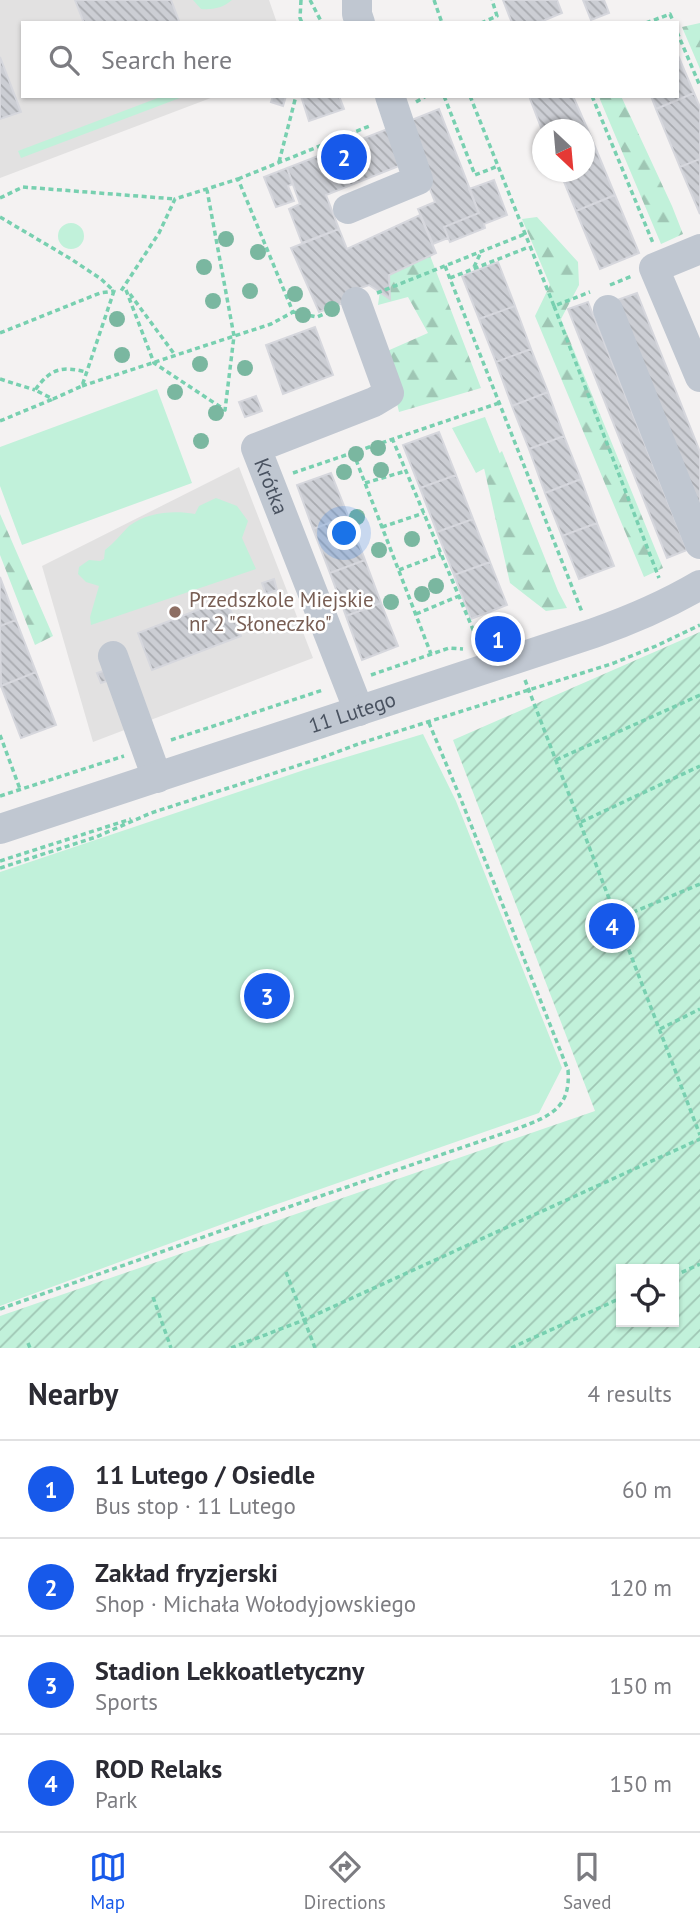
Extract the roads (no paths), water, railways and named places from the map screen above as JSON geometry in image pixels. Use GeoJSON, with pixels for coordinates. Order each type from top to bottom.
{"type":"FeatureCollection","features":[{"type":"Feature","properties":{"kind":"street"},"geometry":{"type":"LineString","coordinates":[[357,0],[359,21]]}},
{"type":"Feature","properties":{"kind":"street"},"geometry":{"type":"LineString","coordinates":[[348,209],[418,180],[393,106]]}},
{"type":"Feature","properties":{"kind":"street"},"geometry":{"type":"LineString","coordinates":[[700,249],[658,267],[700,377]]}},
{"type":"Feature","properties":{"kind":"street"},"geometry":{"type":"LineString","coordinates":[[601,296],[700,544]]}},
{"type":"Feature","properties":{"kind":"street","name":"Krótka"},"geometry":{"type":"LineString","coordinates":[[356,302],[389,393],[374,402],[256,448],[359,711]]}},
{"type":"Feature","properties":{"kind":"street","name":"11 Lutego"},"geometry":{"type":"LineString","coordinates":[[0,829],[517,659],[643,615],[700,585]]}},
{"type":"Feature","properties":{"kind":"street"},"geometry":{"type":"LineString","coordinates":[[113,656],[157,778]]}},
{"type":"Feature","properties":{"kind":"place","name":"Zakład fryzjerski"},"geometry":{"type":"Point","coordinates":[344,157]}},
{"type":"Feature","properties":{"kind":"place","name":"Przedszkole Miejskie nr 2 \"Słoneczko\""},"geometry":{"type":"Point","coordinates":[175,612]}},
{"type":"Feature","properties":{"kind":"place","name":"11 Lutego / Osiedle"},"geometry":{"type":"Point","coordinates":[498,639]}},
{"type":"Feature","properties":{"kind":"place","name":"ROD Relaks"},"geometry":{"type":"Point","coordinates":[612,926]}},
{"type":"Feature","properties":{"kind":"place","name":"Stadion Lekkoatletyczny"},"geometry":{"type":"Point","coordinates":[267,996]}}]}
